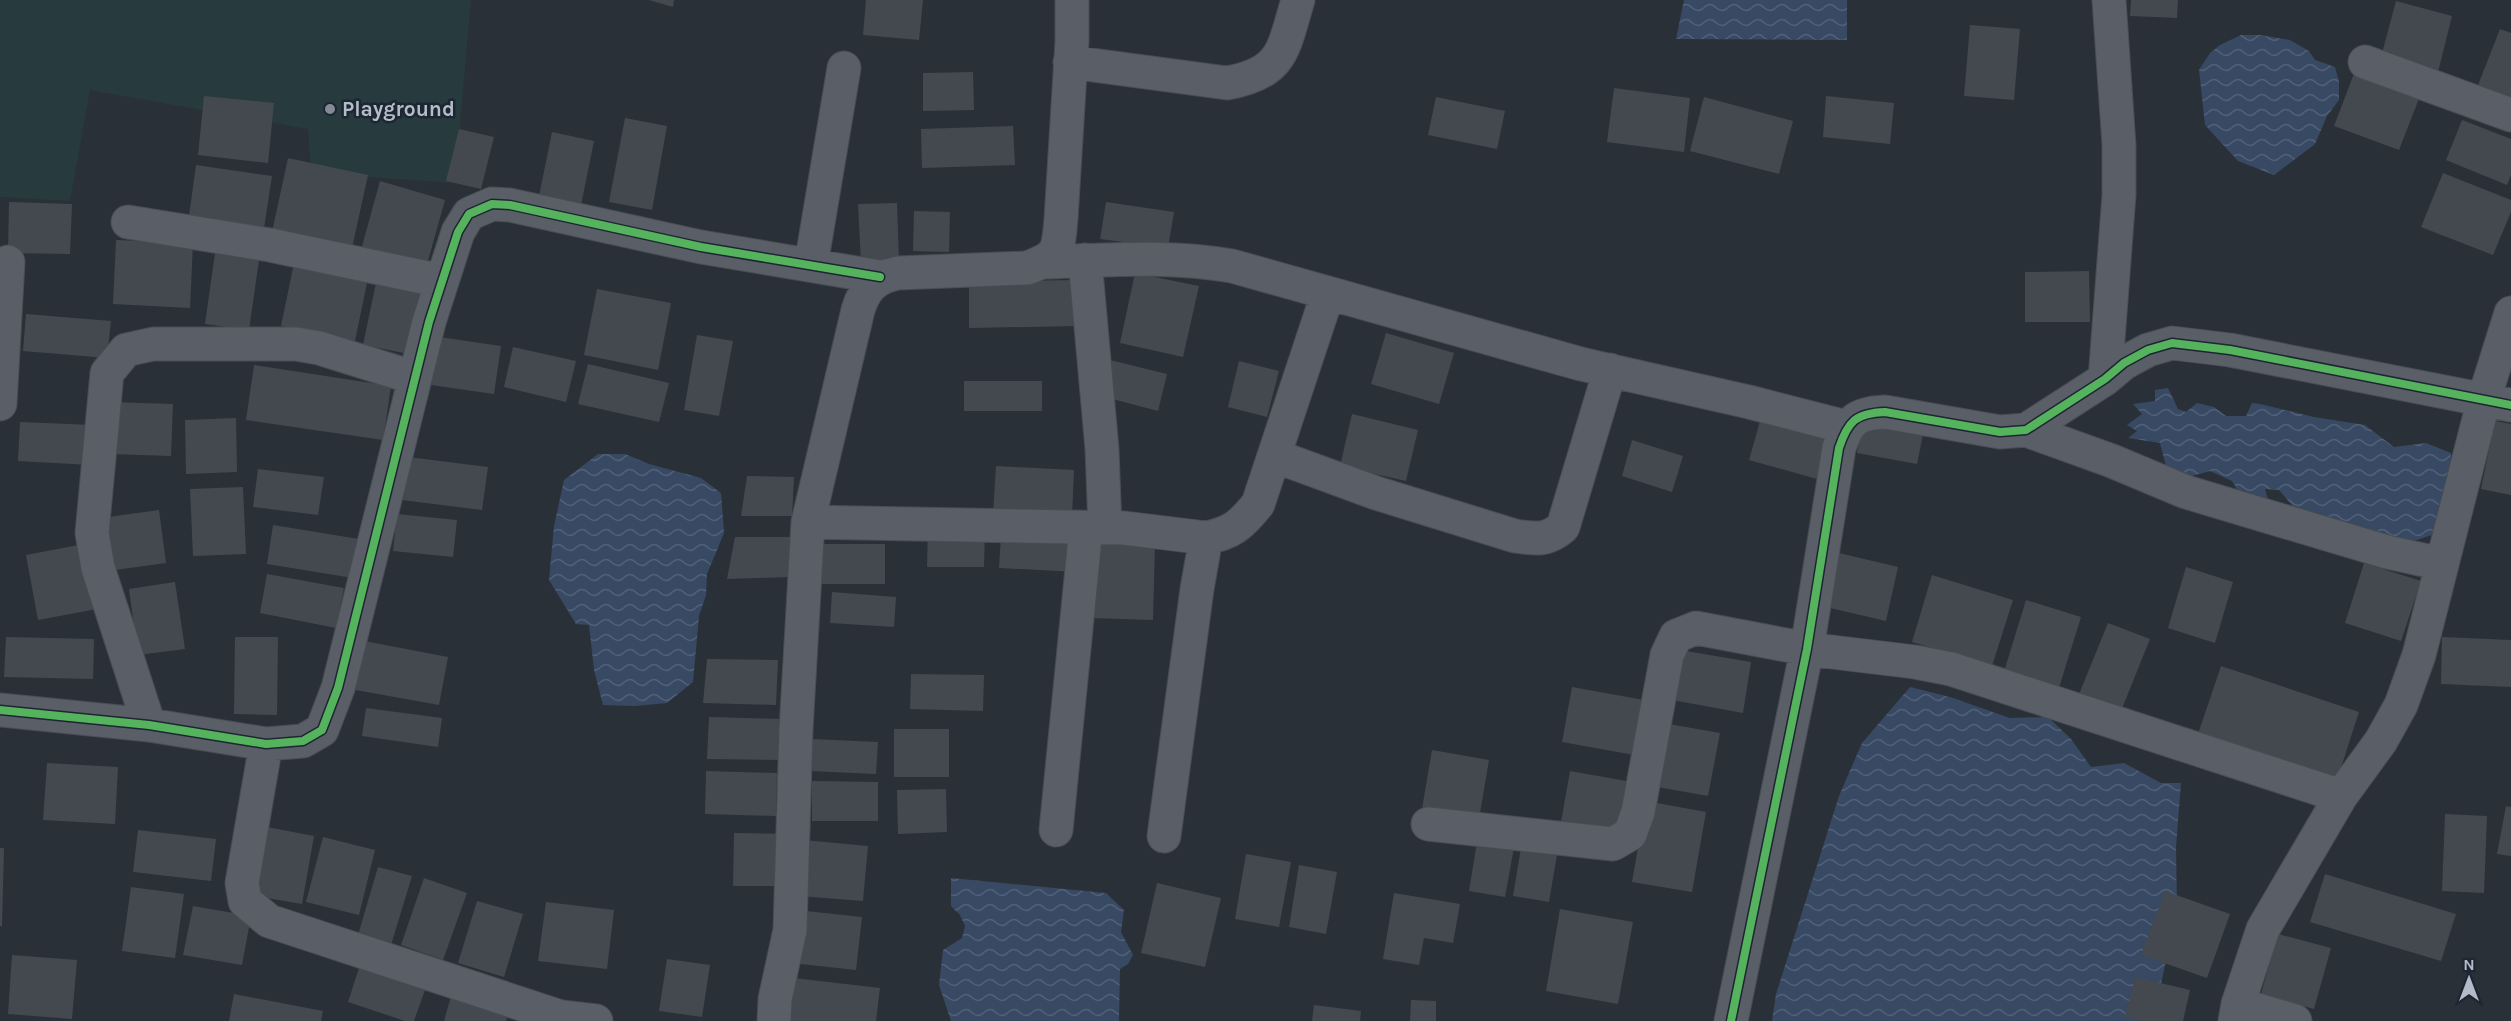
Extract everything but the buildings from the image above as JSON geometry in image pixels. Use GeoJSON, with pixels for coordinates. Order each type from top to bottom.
{"type":"FeatureCollection","features":[{"type":"Feature","properties":{"kind":"street"},"geometry":{"type":"LineString","coordinates":[[0,710],[149,725],[266,744],[303,741],[322,730],[338,688],[429,322],[442,281],[458,232],[469,214],[492,204],[510,205],[701,247],[880,277],[898,273],[1027,268],[1044,262],[1054,255],[1059,243],[1072,0]]}},
{"type":"Feature","properties":{"kind":"street"},"geometry":{"type":"LineString","coordinates":[[1070,62],[1227,82],[1249,79],[1265,71],[1281,56],[1298,0]]}},
{"type":"Feature","properties":{"kind":"street"},"geometry":{"type":"LineString","coordinates":[[2105,379],[2120,195],[2120,145],[2109,0]]}},
{"type":"Feature","properties":{"kind":"street"},"geometry":{"type":"LineString","coordinates":[[2365,62],[2511,115]]}},
{"type":"Feature","properties":{"kind":"street"},"geometry":{"type":"LineString","coordinates":[[811,266],[844,68]]}},
{"type":"Feature","properties":{"kind":"street"},"geometry":{"type":"LineString","coordinates":[[128,222],[270,245],[442,281]]}},
{"type":"Feature","properties":{"kind":"street"},"geometry":{"type":"LineString","coordinates":[[1044,262],[1149,258],[1209,262],[1533,351],[1846,427]]}},
{"type":"Feature","properties":{"kind":"street"},"geometry":{"type":"LineString","coordinates":[[1056,830],[1096,528],[1102,449],[1085,260]]}},
{"type":"Feature","properties":{"kind":"street"},"geometry":{"type":"LineString","coordinates":[[0,404],[8,262]]}},
{"type":"Feature","properties":{"kind":"street"},"geometry":{"type":"LineString","coordinates":[[774,1021],[775,999],[790,930],[796,730],[808,522],[862,295],[880,277]]}},
{"type":"Feature","properties":{"kind":"street"},"geometry":{"type":"LineString","coordinates":[[808,522],[1124,528],[1206,538],[1227,534],[1247,518],[1258,504],[1328,293]]}},
{"type":"Feature","properties":{"kind":"street"},"geometry":{"type":"LineString","coordinates":[[2295,1021],[2236,1013],[2263,929],[2341,796],[2381,741],[2402,705],[2419,655],[2442,564],[2498,402],[2511,313]]}},
{"type":"Feature","properties":{"kind":"street"},"geometry":{"type":"LineString","coordinates":[[2026,430],[2105,379],[2124,363],[2148,350],[2172,343],[2192,344],[2498,402]]}},
{"type":"Feature","properties":{"kind":"street"},"geometry":{"type":"LineString","coordinates":[[149,725],[98,568],[92,533],[107,374],[126,350],[153,344],[296,344],[319,348],[415,378]]}},
{"type":"Feature","properties":{"kind":"street"},"geometry":{"type":"LineString","coordinates":[[1275,456],[1376,493],[1515,536],[1529,538],[1553,536],[1563,527],[1610,370]]}},
{"type":"Feature","properties":{"kind":"street"},"geometry":{"type":"LineString","coordinates":[[1731,1021],[1807,649],[1839,448],[1846,427],[1858,417],[1871,412],[1885,412],[2001,432],[2026,430],[2112,461],[2186,492],[2387,552],[2442,564]]}},
{"type":"Feature","properties":{"kind":"street"},"geometry":{"type":"LineString","coordinates":[[1164,836],[1206,538]]}},
{"type":"Feature","properties":{"kind":"street"},"geometry":{"type":"LineString","coordinates":[[1428,824],[1613,844],[1630,834],[1638,812],[1667,655],[1676,636],[1696,628],[1807,649],[1915,662],[1951,669],[2341,796]]}},
{"type":"Feature","properties":{"kind":"street"},"geometry":{"type":"LineString","coordinates":[[266,744],[242,883],[245,901],[269,921],[560,1019],[596,1021]]}},
{"type":"Feature","properties":{"kind":"green space","name":"Playground"},"geometry":{"type":"Polygon","coordinates":[[[0,0],[471,0],[455,183],[311,173],[308,129],[90,90],[70,201],[0,197],[0,0]]]}},
{"type":"Feature","properties":{"kind":"water"},"geometry":{"type":"Polygon","coordinates":[[[1684,0],[1847,0],[1847,40],[1676,39],[1684,0]]]}},
{"type":"Feature","properties":{"kind":"water"},"geometry":{"type":"Polygon","coordinates":[[[2241,35],[2260,35],[2290,40],[2309,51],[2315,60],[2335,67],[2339,82],[2339,100],[2327,116],[2315,144],[2274,175],[2238,161],[2205,125],[2199,70],[2210,53],[2220,45],[2241,35]]]}},
{"type":"Feature","properties":{"kind":"water"},"geometry":{"type":"Polygon","coordinates":[[[2168,388],[2178,409],[2186,412],[2197,403],[2214,407],[2226,416],[2246,416],[2252,403],[2260,404],[2314,417],[2365,425],[2394,447],[2426,443],[2451,453],[2450,479],[2438,533],[2414,541],[2391,537],[2297,511],[2279,490],[2265,489],[2272,513],[2249,509],[2232,481],[2210,471],[2181,479],[2166,466],[2160,443],[2128,438],[2137,431],[2127,425],[2142,414],[2133,404],[2155,401],[2155,390],[2168,388]]]}},
{"type":"Feature","properties":{"kind":"water"},"geometry":{"type":"Polygon","coordinates":[[[598,454],[625,454],[649,464],[701,478],[721,493],[724,533],[707,574],[706,595],[699,616],[693,682],[667,703],[635,706],[603,705],[594,670],[589,625],[576,624],[549,580],[554,526],[564,480],[598,454]]]}},
{"type":"Feature","properties":{"kind":"water"},"geometry":{"type":"Polygon","coordinates":[[[1910,687],[1950,697],[2010,718],[2048,717],[2071,739],[2091,767],[2124,763],[2161,783],[2181,783],[2176,847],[2177,910],[2153,1021],[1772,1021],[1776,994],[1839,796],[1862,743],[1910,687]]]}},
{"type":"Feature","properties":{"kind":"water"},"geometry":{"type":"Polygon","coordinates":[[[951,878],[1106,893],[1124,910],[1121,932],[1133,955],[1128,964],[1120,969],[1119,1021],[951,1021],[939,985],[943,950],[962,938],[965,926],[960,915],[951,906],[951,878]]]}},
{"type":"Feature","properties":{"kind":"cycle path"},"geometry":{"type":"LineString","coordinates":[[0,710],[149,725],[266,744],[303,741],[322,730],[338,688],[429,322],[458,232],[469,214],[492,204],[510,205],[701,247],[880,277]]}},
{"type":"Feature","properties":{"kind":"cycle path"},"geometry":{"type":"LineString","coordinates":[[1731,1021],[1807,649],[1839,448],[1846,431],[1854,420],[1867,414],[1885,412],[2000,432],[2026,430],[2105,379],[2124,363],[2148,350],[2172,343],[2230,350],[2511,405]]}},
{"type":"Feature","properties":{"kind":"place","name":"Playground"},"geometry":{"type":"Point","coordinates":[330,109]}}]}
